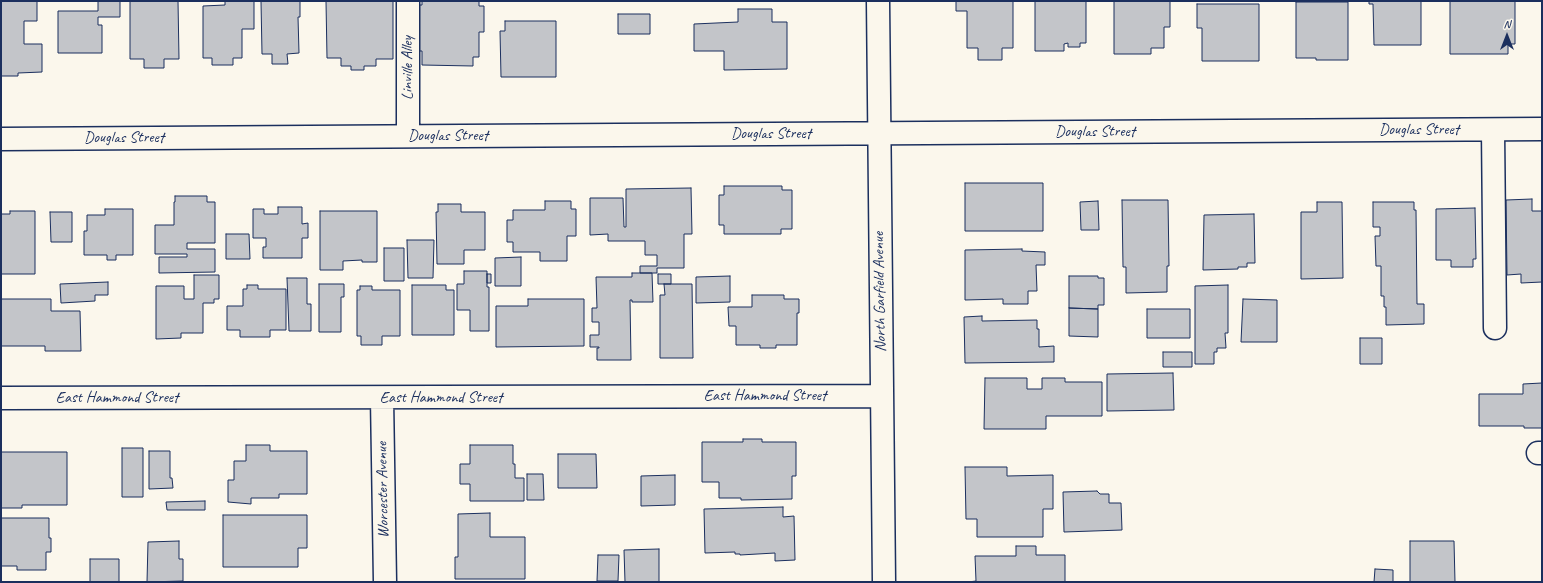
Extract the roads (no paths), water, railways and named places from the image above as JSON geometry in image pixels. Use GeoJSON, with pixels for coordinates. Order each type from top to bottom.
{"type":"FeatureCollection","features":[{"type":"Feature","properties":{"kind":"street","name":"Linville Alley"},"geometry":{"type":"LineString","coordinates":[[408,1],[408,136]]}},
{"type":"Feature","properties":{"kind":"street","name":"North Garfield Avenue"},"geometry":{"type":"LineString","coordinates":[[878,1],[884,582]]}},
{"type":"Feature","properties":{"kind":"street"},"geometry":{"type":"LineString","coordinates":[[1493,130],[1494,328]]}},
{"type":"Feature","properties":{"kind":"street","name":"Douglas Street"},"geometry":{"type":"LineString","coordinates":[[1,139],[1542,130]]}},
{"type":"Feature","properties":{"kind":"street","name":"East Hammond Street"},"geometry":{"type":"LineString","coordinates":[[1,398],[881,396]]}},
{"type":"Feature","properties":{"kind":"street","name":"Worcester Avenue"},"geometry":{"type":"LineString","coordinates":[[382,398],[385,582]]}}]}
